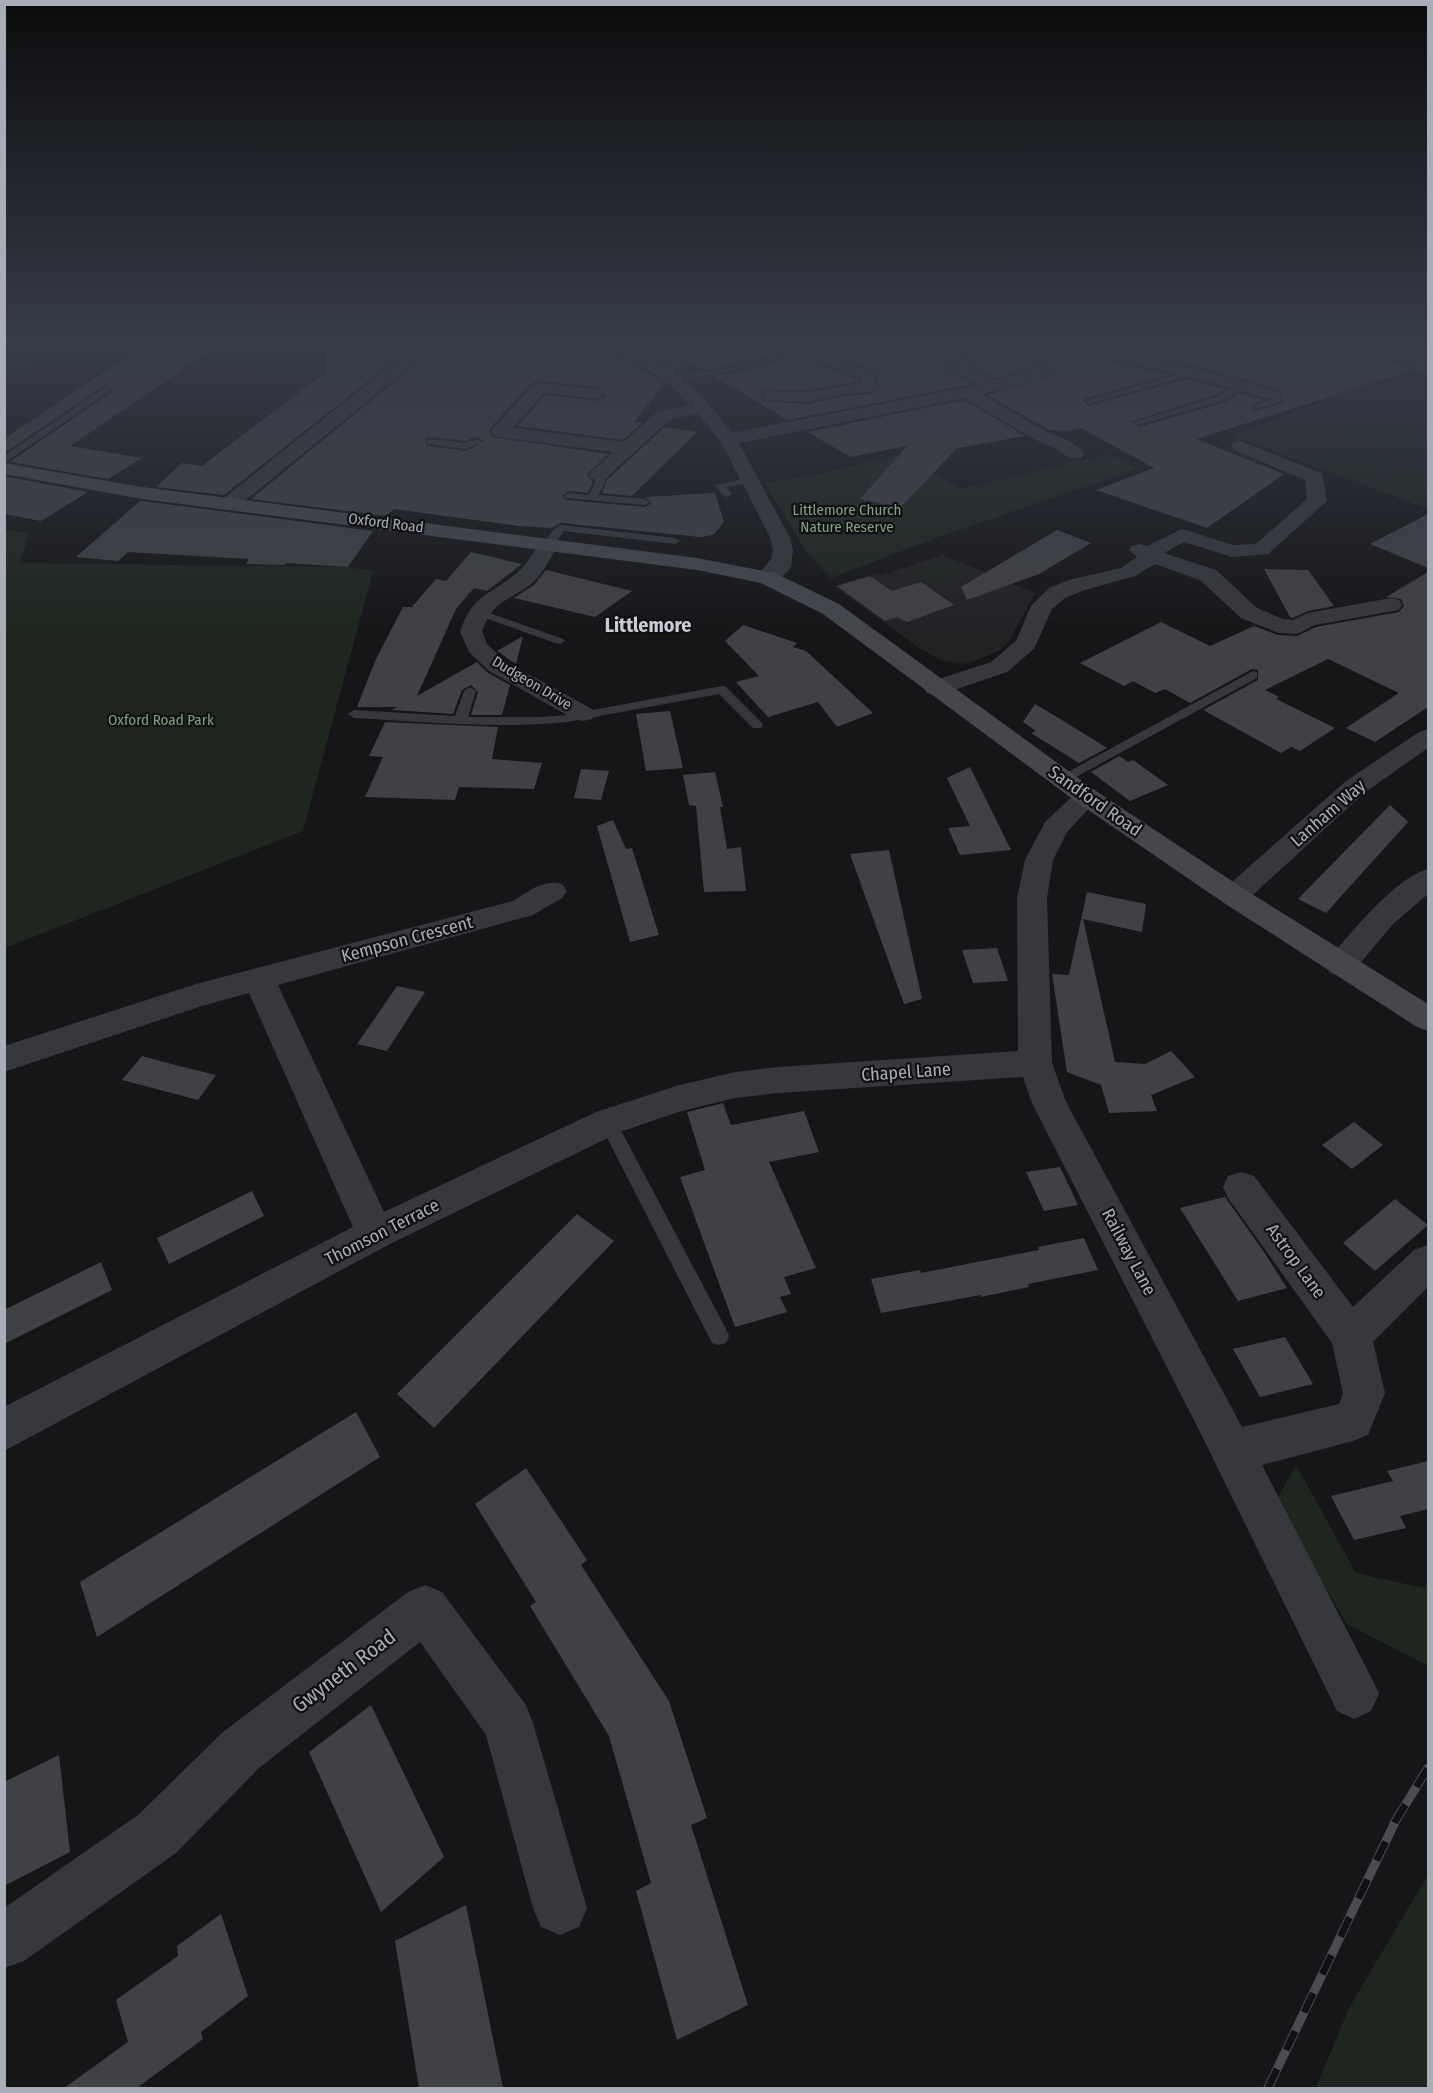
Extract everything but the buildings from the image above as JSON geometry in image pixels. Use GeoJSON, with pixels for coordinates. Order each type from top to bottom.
{"type":"FeatureCollection","features":[{"type":"Feature","properties":{"kind":"street"},"geometry":{"type":"LineString","coordinates":[[230,503],[314,439]]}},
{"type":"Feature","properties":{"kind":"street"},"geometry":{"type":"LineString","coordinates":[[478,442],[485,439]]}},
{"type":"Feature","properties":{"kind":"street"},"geometry":{"type":"LineString","coordinates":[[553,439],[627,448]]}},
{"type":"Feature","properties":{"kind":"street"},"geometry":{"type":"LineString","coordinates":[[598,475],[637,439]]}},
{"type":"Feature","properties":{"kind":"street"},"geometry":{"type":"LineString","coordinates":[[729,439],[752,480],[782,545],[780,567],[767,578]]}},
{"type":"Feature","properties":{"kind":"street"},"geometry":{"type":"LineString","coordinates":[[1049,439],[1064,445],[1075,454]]}},
{"type":"Feature","properties":{"kind":"street"},"geometry":{"type":"LineString","coordinates":[[936,688],[999,667],[1026,644],[1042,606],[1057,593],[1077,585],[1128,573],[1144,552],[1182,535],[1232,551],[1261,550],[1317,501],[1314,477],[1240,446]]}},
{"type":"Feature","properties":{"kind":"street","name":"Oxford Road"},"geometry":{"type":"LineString","coordinates":[[4,468],[142,493],[697,564],[767,578]]}},
{"type":"Feature","properties":{"kind":"street"},"geometry":{"type":"LineString","coordinates":[[478,612],[490,600],[526,578],[549,544]]}},
{"type":"Feature","properties":{"kind":"street"},"geometry":{"type":"LineString","coordinates":[[1144,552],[1208,575],[1249,614],[1279,626],[1297,627],[1308,620],[1391,605]]}},
{"type":"Feature","properties":{"kind":"street","name":"Sandford Road"},"geometry":{"type":"LineString","coordinates":[[767,578],[831,609],[1087,797],[1234,896],[1428,1019]]}},
{"type":"Feature","properties":{"kind":"street","name":"Dudgeon Drive"},"geometry":{"type":"LineString","coordinates":[[478,612],[471,631],[477,647],[497,666],[583,714]]}},
{"type":"Feature","properties":{"kind":"street","name":"Lanham Way"},"geometry":{"type":"LineString","coordinates":[[1234,896],[1355,787],[1428,737]]}},
{"type":"Feature","properties":{"kind":"street","name":"Railway Lane"},"geometry":{"type":"LineString","coordinates":[[1087,797],[1055,828],[1039,860],[1032,898],[1035,1064],[1049,1102],[1232,1451],[1354,1694]]}},
{"type":"Feature","properties":{"kind":"street"},"geometry":{"type":"LineString","coordinates":[[1341,965],[1382,917],[1428,879]]}},
{"type":"Feature","properties":{"kind":"street","name":"Kempson Crescent"},"geometry":{"type":"LineString","coordinates":[[4,1059],[196,996],[523,908],[552,891]]}},
{"type":"Feature","properties":{"kind":"street"},"geometry":{"type":"LineString","coordinates":[[259,979],[375,1233]]}},
{"type":"Feature","properties":{"kind":"street","name":"Chapel Lane"},"geometry":{"type":"LineString","coordinates":[[778,1080],[1035,1064]]}},
{"type":"Feature","properties":{"kind":"street","name":"Thomson Terrace"},"geometry":{"type":"LineString","coordinates":[[4,1430],[375,1233],[608,1122],[676,1099],[735,1085],[778,1080]]}},
{"type":"Feature","properties":{"kind":"street","name":"Astrop Lane"},"geometry":{"type":"LineString","coordinates":[[1232,1451],[1353,1421],[1364,1393],[1351,1336],[1241,1187]]}},
{"type":"Feature","properties":{"kind":"street"},"geometry":{"type":"LineString","coordinates":[[1351,1336],[1428,1262]]}},
{"type":"Feature","properties":{"kind":"street","name":"Gwyneth Road"},"geometry":{"type":"LineString","coordinates":[[4,1941],[157,1834],[241,1750],[425,1610],[508,1723],[560,1908]]}},
{"type":"Feature","properties":{"kind":"lane"},"geometry":{"type":"LineString","coordinates":[[4,460],[35,439]]}},
{"type":"Feature","properties":{"kind":"lane"},"geometry":{"type":"LineString","coordinates":[[430,442],[466,446],[478,442]]}},
{"type":"Feature","properties":{"kind":"lane"},"geometry":{"type":"LineString","coordinates":[[592,498],[600,482],[598,475]]}},
{"type":"Feature","properties":{"kind":"lane"},"geometry":{"type":"LineString","coordinates":[[728,494],[720,485],[752,480]]}},
{"type":"Feature","properties":{"kind":"lane"},"geometry":{"type":"LineString","coordinates":[[569,496],[645,502]]}},
{"type":"Feature","properties":{"kind":"lane"},"geometry":{"type":"LineString","coordinates":[[549,544],[561,528],[675,541]]}},
{"type":"Feature","properties":{"kind":"lane"},"geometry":{"type":"LineString","coordinates":[[478,612],[559,642]]}},
{"type":"Feature","properties":{"kind":"lane"},"geometry":{"type":"LineString","coordinates":[[1062,778],[1253,675]]}},
{"type":"Feature","properties":{"kind":"lane"},"geometry":{"type":"LineString","coordinates":[[354,714],[518,721],[570,718],[723,690],[757,724]]}},
{"type":"Feature","properties":{"kind":"lane"},"geometry":{"type":"LineString","coordinates":[[461,718],[470,691]]}},
{"type":"Feature","properties":{"kind":"lane"},"geometry":{"type":"LineString","coordinates":[[608,1122],[719,1336]]}},
{"type":"Feature","properties":{"kind":"shaded area"},"geometry":{"type":"Polygon","coordinates":[[[1241,439],[1428,439],[1428,509],[1241,439]]]}},
{"type":"Feature","properties":{"kind":"shaded area"},"geometry":{"type":"Polygon","coordinates":[[[943,555],[1035,593],[1008,643],[998,651],[967,664],[943,661],[919,648],[834,586],[878,573],[881,575],[943,555]]]}},
{"type":"Feature","properties":{"kind":"green space"},"geometry":{"type":"Polygon","coordinates":[[[1353,439],[1428,439],[1428,457],[1406,459],[1353,439]]]}},
{"type":"Feature","properties":{"kind":"green space"},"geometry":{"type":"Polygon","coordinates":[[[1353,443],[1404,461],[1361,483],[1309,463],[1353,443]]]}},
{"type":"Feature","properties":{"kind":"green space","name":"Littlemore Church Nature Reserve"},"geometry":{"type":"Polygon","coordinates":[[[907,453],[929,471],[960,488],[1108,454],[1140,468],[936,538],[831,578],[807,553],[765,483],[824,473],[907,453]]]}},
{"type":"Feature","properties":{"kind":"green space"},"geometry":{"type":"Polygon","coordinates":[[[1412,464],[1428,470],[1428,503],[1423,506],[1369,486],[1412,464]]]}},
{"type":"Feature","properties":{"kind":"green space","name":"Oxford Road Park"},"geometry":{"type":"Polygon","coordinates":[[[5,530],[29,533],[20,563],[346,567],[373,571],[303,831],[5,948],[5,530]]]}},
{"type":"Feature","properties":{"kind":"green space"},"geometry":{"type":"Polygon","coordinates":[[[950,561],[966,571],[927,584],[911,574],[950,561]]]}},
{"type":"Feature","properties":{"kind":"green space"},"geometry":{"type":"Polygon","coordinates":[[[1296,1465],[1356,1573],[1424,1588],[1428,1582],[1428,1666],[1347,1624],[1275,1503],[1296,1465]]]}},
{"type":"Feature","properties":{"kind":"green space"},"geometry":{"type":"Polygon","coordinates":[[[1428,1875],[1428,2088],[1316,2088],[1349,2008],[1428,1875]]]}},
{"type":"Feature","properties":{"kind":"railway"},"geometry":{"type":"LineString","coordinates":[[1268,2088],[1396,1820],[1428,1768]]}},
{"type":"Feature","properties":{"kind":"district","name":"Littlemore"},"geometry":{"type":"Point","coordinates":[648,625]}}]}
